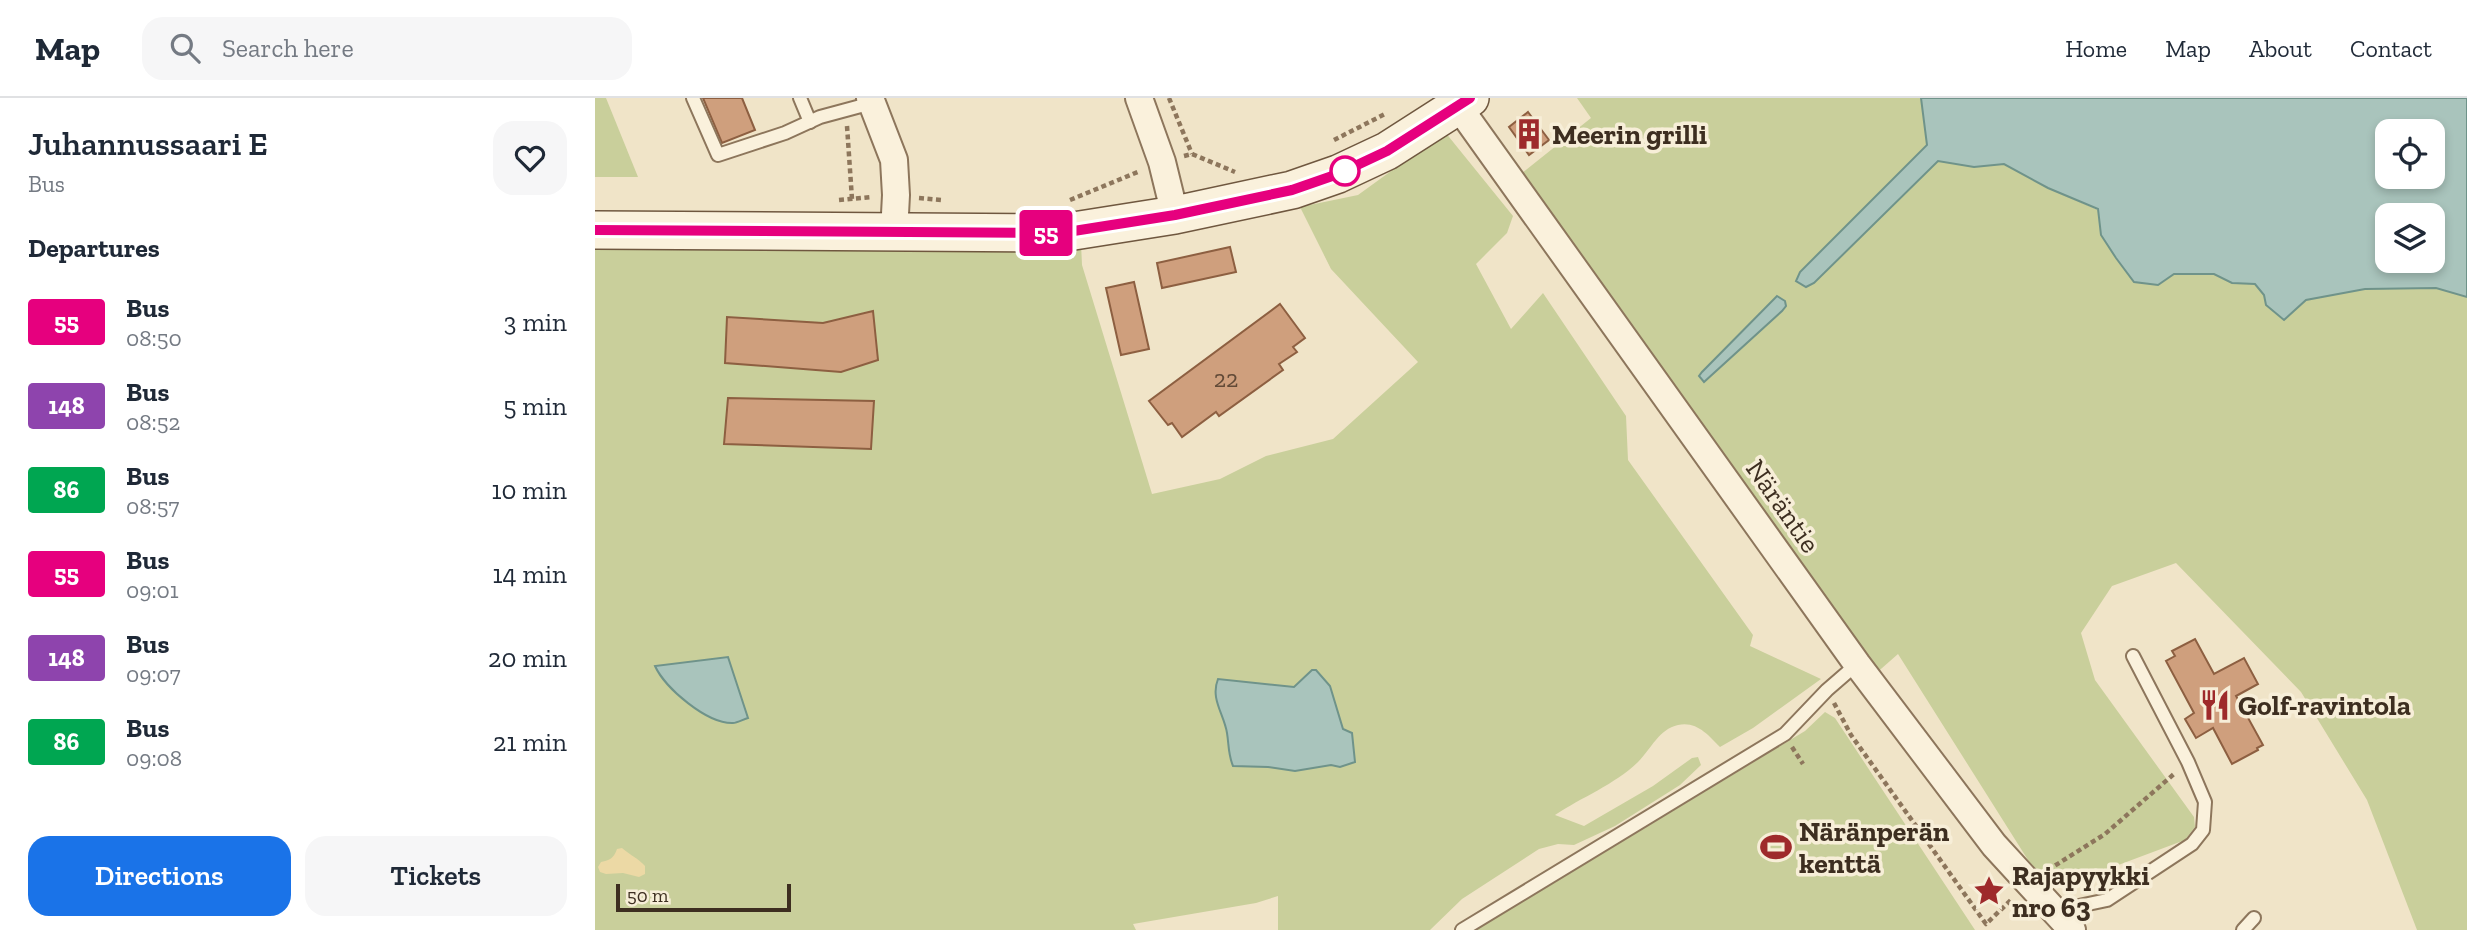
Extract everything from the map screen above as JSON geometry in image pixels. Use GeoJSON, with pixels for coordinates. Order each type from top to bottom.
{"type":"FeatureCollection","features":[{"type":"Feature","properties":{"kind":"street"},"geometry":{"type":"LineString","coordinates":[[1139,98],[1162,162],[1175,215]]}},
{"type":"Feature","properties":{"kind":"street"},"geometry":{"type":"LineString","coordinates":[[871,100],[894,160],[894,233]]}},
{"type":"Feature","properties":{"kind":"street"},"geometry":{"type":"LineString","coordinates":[[595,230],[1061,233],[1175,215],[1292,190],[1338,174],[1387,151],[1464,102]]}},
{"type":"Feature","properties":{"kind":"street","name":"Näräntie"},"geometry":{"type":"LineString","coordinates":[[1464,102],[1857,664],[1994,845],[2064,921]]}},
{"type":"Feature","properties":{"kind":"lane"},"geometry":{"type":"LineString","coordinates":[[693,98],[718,155],[871,100]]}},
{"type":"Feature","properties":{"kind":"lane"},"geometry":{"type":"LineString","coordinates":[[800,98],[810,121]]}},
{"type":"Feature","properties":{"kind":"lane"},"geometry":{"type":"LineString","coordinates":[[2064,921],[2107,900],[2192,844],[2203,830],[2205,802],[2188,762],[2133,656]]}},
{"type":"Feature","properties":{"kind":"lane"},"geometry":{"type":"LineString","coordinates":[[1462,930],[1785,734],[1827,690],[1857,664]]}},
{"type":"Feature","properties":{"kind":"lane"},"geometry":{"type":"LineString","coordinates":[[2243,930],[2254,918]]}},
{"type":"Feature","properties":{"kind":"path"},"geometry":{"type":"LineString","coordinates":[[1169,98],[1192,154]]}},
{"type":"Feature","properties":{"kind":"path"},"geometry":{"type":"LineString","coordinates":[[1326,145],[1393,110]]}},
{"type":"Feature","properties":{"kind":"path"},"geometry":{"type":"LineString","coordinates":[[845,111],[852,198]]}},
{"type":"Feature","properties":{"kind":"path"},"geometry":{"type":"LineString","coordinates":[[1065,202],[1162,162],[1192,154],[1242,175]]}},
{"type":"Feature","properties":{"kind":"path"},"geometry":{"type":"LineString","coordinates":[[830,201],[896,195],[949,201]]}},
{"type":"Feature","properties":{"kind":"path"},"geometry":{"type":"LineString","coordinates":[[1827,690],[1851,735],[1986,923],[2029,883],[2105,834],[2188,762]]}},
{"type":"Feature","properties":{"kind":"green space"},"geometry":{"type":"Polygon","coordinates":[[[595,98],[606,98],[638,177],[595,177],[595,98]]]}},
{"type":"Feature","properties":{"kind":"green space"},"geometry":{"type":"Polygon","coordinates":[[[1577,98],[1921,98],[1928,145],[1800,272],[1806,287],[1814,283],[1938,161],[1974,167],[2004,164],[2048,188],[2098,210],[2101,235],[2134,282],[2158,285],[2174,274],[2214,274],[2406,189],[2445,189],[2445,166],[2467,147],[2467,930],[2417,930],[2367,800],[2301,692],[2176,563],[2112,586],[2081,633],[2095,680],[2194,817],[2195,827],[2185,840],[2073,882],[2057,882],[2035,871],[1898,654],[1865,683],[1522,173],[1591,118],[1577,98]]]}},
{"type":"Feature","properties":{"kind":"green space"},"geometry":{"type":"Polygon","coordinates":[[[1445,132],[1513,216],[1507,233],[1476,264],[1511,329],[1543,293],[1626,416],[1628,460],[1753,635],[1750,646],[1821,679],[1753,728],[1720,747],[1696,727],[1685,724],[1671,727],[1629,770],[1555,815],[1584,826],[1653,786],[1692,758],[1698,757],[1701,765],[1680,785],[1615,826],[1574,845],[1558,844],[1539,849],[1462,899],[1430,930],[1278,930],[1278,896],[1256,903],[1133,924],[1136,930],[595,930],[595,247],[1081,243],[1082,265],[1152,494],[1220,479],[1266,456],[1333,439],[1418,362],[1331,269],[1300,207],[1358,195],[1445,132]]]}},
{"type":"Feature","properties":{"kind":"green space","name":"Näränperän kenttä"},"geometry":{"type":"Polygon","coordinates":[[[1825,712],[1835,718],[1975,930],[1476,930],[1805,731],[1825,712]]]}},
{"type":"Feature","properties":{"kind":"sand"},"geometry":{"type":"Polygon","coordinates":[[[622,848],[645,866],[645,874],[639,877],[600,872],[598,867],[601,862],[611,858],[617,849],[622,848]]]}},
{"type":"Feature","properties":{"kind":"water"},"geometry":{"type":"Polygon","coordinates":[[[1921,98],[2467,98],[2467,297],[2436,288],[2365,289],[2306,300],[2284,320],[2266,305],[2264,295],[2255,284],[2232,283],[2214,274],[2174,274],[2158,285],[2134,282],[2101,235],[2098,209],[2048,188],[2004,164],[1974,167],[1938,161],[1814,283],[1806,287],[1796,281],[1800,272],[1927,145],[1921,98]]]}},
{"type":"Feature","properties":{"kind":"water"},"geometry":{"type":"Polygon","coordinates":[[[1777,296],[1785,301],[1786,306],[1782,311],[1704,382],[1699,376],[1702,372],[1777,296]]]}},
{"type":"Feature","properties":{"kind":"water"},"geometry":{"type":"Polygon","coordinates":[[[728,657],[748,718],[735,723],[711,718],[688,703],[668,684],[655,666],[728,657]]]}},
{"type":"Feature","properties":{"kind":"water"},"geometry":{"type":"Polygon","coordinates":[[[1312,670],[1316,670],[1330,686],[1343,729],[1352,733],[1355,762],[1340,767],[1331,765],[1295,771],[1233,766],[1217,700],[1218,679],[1294,687],[1312,670]]]}},
{"type":"Feature","properties":{"kind":"building"},"geometry":{"type":"Polygon","coordinates":[[[703,98],[742,98],[755,130],[722,143],[703,98]]]}},
{"type":"Feature","properties":{"kind":"building","name":"Meerin grilli"},"geometry":{"type":"Polygon","coordinates":[[[1528,112],[1549,140],[1529,155],[1509,127],[1528,112]]]}},
{"type":"Feature","properties":{"kind":"building"},"geometry":{"type":"Polygon","coordinates":[[[1230,247],[1236,272],[1162,288],[1157,263],[1230,247]]]}},
{"type":"Feature","properties":{"kind":"building"},"geometry":{"type":"Polygon","coordinates":[[[1134,282],[1149,349],[1121,355],[1106,288],[1134,282]]]}},
{"type":"Feature","properties":{"kind":"building"},"geometry":{"type":"Polygon","coordinates":[[[1280,304],[1305,338],[1293,347],[1297,352],[1279,364],[1283,370],[1219,416],[1216,412],[1182,437],[1172,423],[1168,425],[1149,401],[1280,304]]]}},
{"type":"Feature","properties":{"kind":"building"},"geometry":{"type":"Polygon","coordinates":[[[873,311],[878,360],[841,372],[725,363],[727,317],[823,323],[873,311]]]}},
{"type":"Feature","properties":{"kind":"building"},"geometry":{"type":"Polygon","coordinates":[[[728,398],[874,401],[871,449],[724,444],[728,398]]]}},
{"type":"Feature","properties":{"kind":"building","name":"Golf-ravintola"},"geometry":{"type":"Polygon","coordinates":[[[2195,639],[2214,674],[2244,658],[2258,684],[2236,696],[2263,745],[2232,764],[2213,728],[2196,738],[2185,719],[2194,713],[2166,661],[2175,656],[2172,651],[2195,639]]]}},
{"type":"Feature","properties":{"kind":"bus line","name":"55"},"geometry":{"type":"LineString","coordinates":[[595,230],[1061,233],[1175,215],[1292,190],[1338,174],[1387,151],[1470,98]]}},
{"type":"Feature","properties":{"kind":"place","name":"Meerin grilli"},"geometry":{"type":"Point","coordinates":[1529,134]}},
{"type":"Feature","properties":{"kind":"place","name":"Golf-ravintola"},"geometry":{"type":"Point","coordinates":[2215,705]}},
{"type":"Feature","properties":{"kind":"place","name":"Näränperän kenttä"},"geometry":{"type":"Point","coordinates":[1776,847]}},
{"type":"Feature","properties":{"kind":"place","name":"Rajapyykki nro 63"},"geometry":{"type":"Point","coordinates":[1989,891]}}]}
